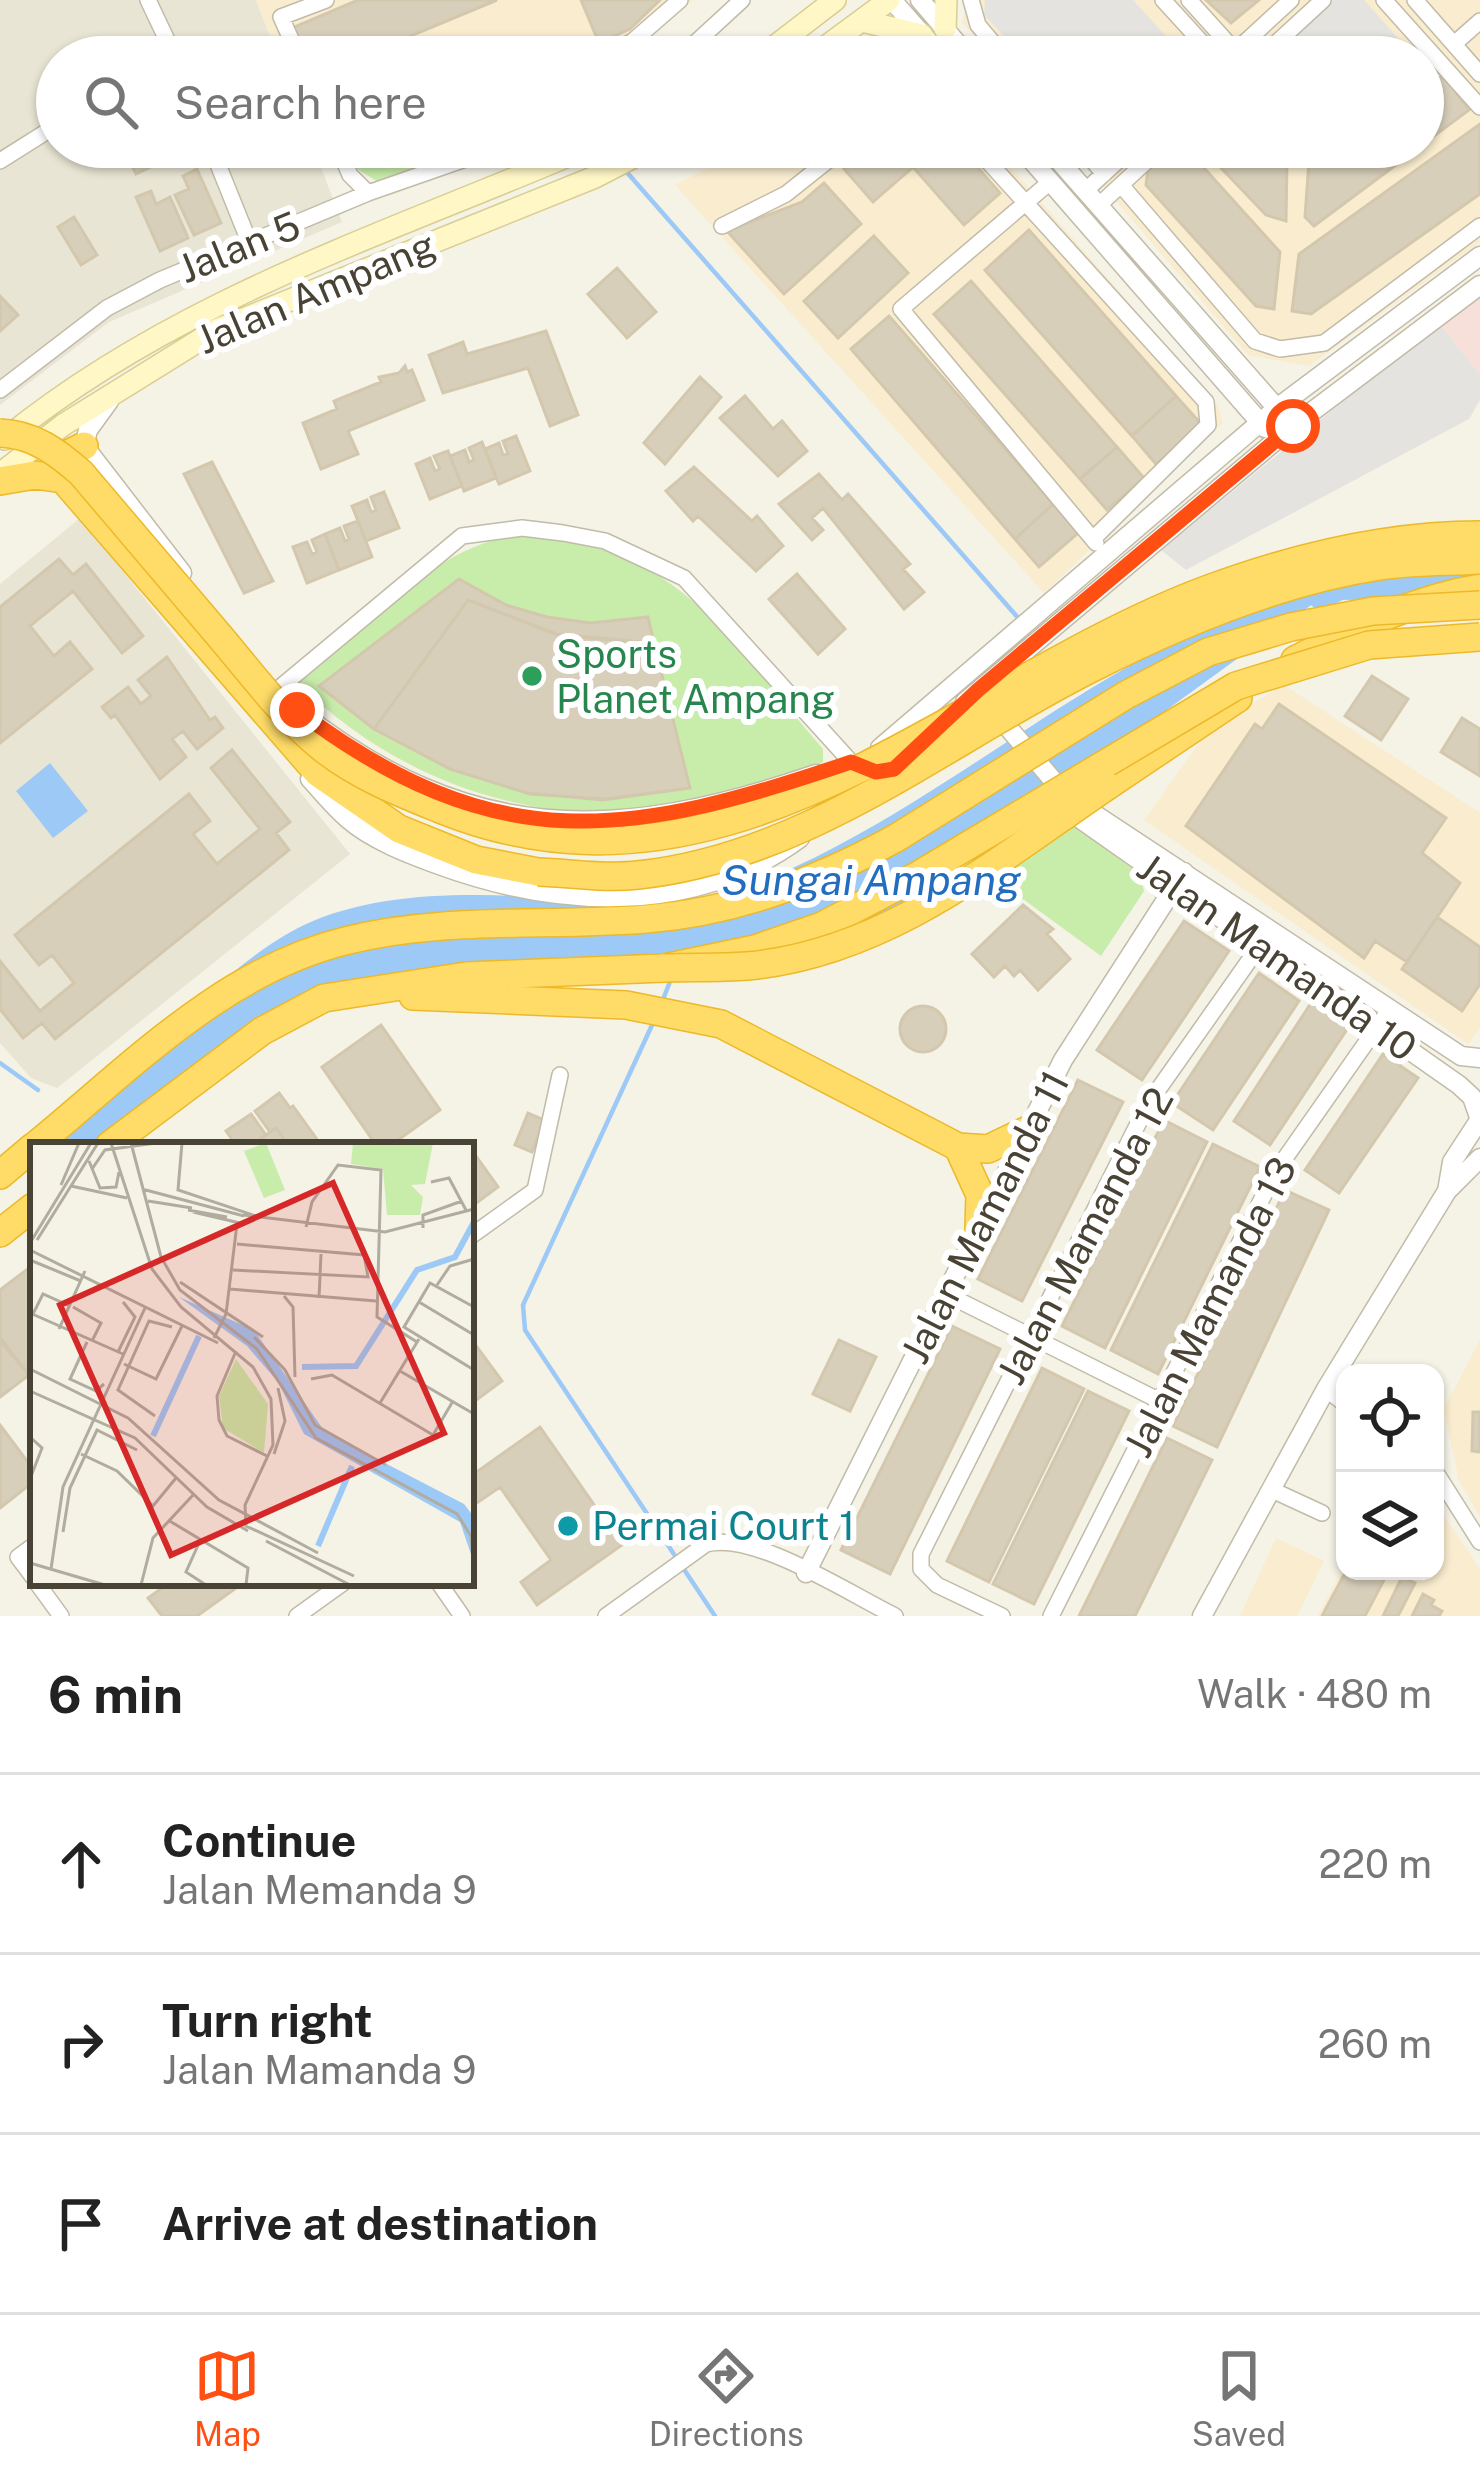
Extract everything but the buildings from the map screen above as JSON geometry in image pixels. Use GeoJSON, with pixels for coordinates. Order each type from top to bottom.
{"type":"FeatureCollection","features":[{"type":"Feature","properties":{"kind":"highway"},"geometry":{"type":"LineString","coordinates":[[0,433],[18,434],[54,450],[81,473],[272,698],[320,746],[393,790],[474,823],[547,837],[654,838],[746,817],[847,778],[964,717],[1067,654],[1203,591],[1314,555],[1480,535]]}},
{"type":"Feature","properties":{"kind":"highway"},"geometry":{"type":"LineString","coordinates":[[63,479],[70,453],[84,446]]}},
{"type":"Feature","properties":{"kind":"highway"},"geometry":{"type":"LineString","coordinates":[[0,478],[63,479],[318,773],[399,829],[476,860],[538,872],[636,876],[714,861],[833,814],[1089,669],[1198,619],[1286,587],[1380,566],[1480,560]]}},
{"type":"Feature","properties":{"kind":"highway"},"geometry":{"type":"LineString","coordinates":[[114,1142],[262,1031],[324,998],[466,976],[751,966],[842,944],[914,914],[1294,661],[1387,614],[1437,595],[1480,588]]}},
{"type":"Feature","properties":{"kind":"highway"},"geometry":{"type":"LineString","coordinates":[[39,1142],[181,1025],[256,972],[345,941],[430,927],[647,919],[720,909],[829,875],[1208,652],[1291,627],[1373,611],[1480,605]]}},
{"type":"Feature","properties":{"kind":"highway"},"geometry":{"type":"LineString","coordinates":[[664,968],[755,949],[822,926],[1236,686],[1369,645],[1480,637]]}},
{"type":"Feature","properties":{"kind":"highway"},"geometry":{"type":"LineString","coordinates":[[373,992],[669,1010],[721,1024],[958,1147],[988,1149],[1030,1129]]}},
{"type":"Feature","properties":{"kind":"highway"},"geometry":{"type":"LineString","coordinates":[[958,1147],[980,1195],[980,1228]]}},
{"type":"Feature","properties":{"kind":"highway"},"geometry":{"type":"LineString","coordinates":[[0,1175],[30,1149]]}},
{"type":"Feature","properties":{"kind":"highway"},"geometry":{"type":"LineString","coordinates":[[0,1233],[30,1209]]}},
{"type":"Feature","properties":{"kind":"main road"},"geometry":{"type":"LineString","coordinates":[[841,36],[890,0]]}},
{"type":"Feature","properties":{"kind":"main road"},"geometry":{"type":"LineString","coordinates":[[945,29],[946,0]]}},
{"type":"Feature","properties":{"kind":"main road"},"geometry":{"type":"LineString","coordinates":[[786,36],[825,5]]}},
{"type":"Feature","properties":{"kind":"main road"},"geometry":{"type":"LineString","coordinates":[[862,21],[922,34]]}},
{"type":"Feature","properties":{"kind":"main road","name":"Jalan Ampang"},"geometry":{"type":"LineString","coordinates":[[0,443],[123,352],[212,303],[538,168]]}},
{"type":"Feature","properties":{"kind":"main road","name":"Jalan Ampang"},"geometry":{"type":"LineString","coordinates":[[0,478],[119,388],[216,329],[613,168]]}},
{"type":"Feature","properties":{"kind":"street"},"geometry":{"type":"LineString","coordinates":[[148,0],[166,36]]}},
{"type":"Feature","properties":{"kind":"street"},"geometry":{"type":"LineString","coordinates":[[290,36],[281,16],[326,0]]}},
{"type":"Feature","properties":{"kind":"street"},"geometry":{"type":"LineString","coordinates":[[639,36],[680,0]]}},
{"type":"Feature","properties":{"kind":"street"},"geometry":{"type":"LineString","coordinates":[[703,36],[742,0]]}},
{"type":"Feature","properties":{"kind":"street"},"geometry":{"type":"LineString","coordinates":[[890,0],[922,34]]}},
{"type":"Feature","properties":{"kind":"street"},"geometry":{"type":"LineString","coordinates":[[920,0],[951,36]]}},
{"type":"Feature","properties":{"kind":"street"},"geometry":{"type":"LineString","coordinates":[[971,0],[978,25],[987,36]]}},
{"type":"Feature","properties":{"kind":"street"},"geometry":{"type":"LineString","coordinates":[[1162,0],[1195,36]]}},
{"type":"Feature","properties":{"kind":"street"},"geometry":{"type":"LineString","coordinates":[[1189,0],[1218,36]]}},
{"type":"Feature","properties":{"kind":"street"},"geometry":{"type":"LineString","coordinates":[[1252,36],[1291,0]]}},
{"type":"Feature","properties":{"kind":"street"},"geometry":{"type":"LineString","coordinates":[[1284,36],[1323,0]]}},
{"type":"Feature","properties":{"kind":"street"},"geometry":{"type":"LineString","coordinates":[[1384,0],[1416,36]]}},
{"type":"Feature","properties":{"kind":"street"},"geometry":{"type":"LineString","coordinates":[[1414,0],[1480,74]]}},
{"type":"Feature","properties":{"kind":"street"},"geometry":{"type":"LineString","coordinates":[[1454,44],[1480,21]]}},
{"type":"Feature","properties":{"kind":"street"},"geometry":{"type":"LineString","coordinates":[[1444,67],[1480,106]]}},
{"type":"Feature","properties":{"kind":"street"},"geometry":{"type":"LineString","coordinates":[[0,161],[36,138]]}},
{"type":"Feature","properties":{"kind":"street"},"geometry":{"type":"LineString","coordinates":[[219,168],[250,244]]}},
{"type":"Feature","properties":{"kind":"street"},"geometry":{"type":"LineString","coordinates":[[347,168],[368,194]]}},
{"type":"Feature","properties":{"kind":"street","name":"Jalan 5"},"geometry":{"type":"LineString","coordinates":[[0,390],[107,308],[368,194],[441,168]]}},
{"type":"Feature","properties":{"kind":"street"},"geometry":{"type":"LineString","coordinates":[[722,226],[786,194],[822,168]]}},
{"type":"Feature","properties":{"kind":"street"},"geometry":{"type":"LineString","coordinates":[[993,168],[1206,402],[1208,424],[1094,538]]}},
{"type":"Feature","properties":{"kind":"street"},"geometry":{"type":"LineString","coordinates":[[1038,168],[1259,423],[1285,433]]}},
{"type":"Feature","properties":{"kind":"street"},"geometry":{"type":"LineString","coordinates":[[1066,168],[1277,408],[1285,433]]}},
{"type":"Feature","properties":{"kind":"street"},"geometry":{"type":"LineString","coordinates":[[1099,168],[1104,174]]}},
{"type":"Feature","properties":{"kind":"street"},"geometry":{"type":"LineString","coordinates":[[1092,198],[1110,168]]}},
{"type":"Feature","properties":{"kind":"street"},"geometry":{"type":"LineString","coordinates":[[1092,198],[1121,185],[1139,168]]}},
{"type":"Feature","properties":{"kind":"street"},"geometry":{"type":"LineString","coordinates":[[1050,182],[901,309],[1106,556]]}},
{"type":"Feature","properties":{"kind":"street"},"geometry":{"type":"LineString","coordinates":[[1121,185],[1255,341],[1280,349],[1324,343],[1480,226]]}},
{"type":"Feature","properties":{"kind":"street"},"geometry":{"type":"LineString","coordinates":[[248,692],[298,766],[350,821],[413,855],[484,881],[560,897],[631,898],[701,886],[779,854],[894,769],[936,729],[972,682],[1106,556],[1277,408],[1480,256]]}},
{"type":"Feature","properties":{"kind":"street"},"geometry":{"type":"LineString","coordinates":[[119,388],[88,430],[84,446],[277,690],[387,773],[466,803],[534,818],[609,824],[680,815],[759,794],[877,752],[1480,285]]}},
{"type":"Feature","properties":{"kind":"street"},"geometry":{"type":"LineString","coordinates":[[1227,386],[1244,371]]}},
{"type":"Feature","properties":{"kind":"street"},"geometry":{"type":"LineString","coordinates":[[277,690],[462,536],[522,529],[563,533],[604,541],[684,578],[851,762],[876,772],[894,769]]}},
{"type":"Feature","properties":{"kind":"street","name":"Jalan Mamanda 10"},"geometry":{"type":"LineString","coordinates":[[972,682],[1065,795],[1085,803],[1179,879],[1265,938],[1461,1056],[1480,1058]]}},
{"type":"Feature","properties":{"kind":"street"},"geometry":{"type":"LineString","coordinates":[[936,729],[982,722],[1008,730]]}},
{"type":"Feature","properties":{"kind":"street"},"geometry":{"type":"LineString","coordinates":[[759,794],[784,813],[786,832],[779,854]]}},
{"type":"Feature","properties":{"kind":"street","name":"Jalan Mamanda 11"},"geometry":{"type":"LineString","coordinates":[[806,1573],[1079,1031],[1179,879]]}},
{"type":"Feature","properties":{"kind":"street","name":"Jalan Mamanda 10"},"geometry":{"type":"LineString","coordinates":[[1265,938],[1472,1097],[1480,1120]]}},
{"type":"Feature","properties":{"kind":"street","name":"Jalan Mamanda 12"},"geometry":{"type":"LineString","coordinates":[[1002,1616],[937,1585],[922,1569],[921,1554],[1148,1104],[1265,938]]}},
{"type":"Feature","properties":{"kind":"street","name":"Jalan Mamanda 13"},"geometry":{"type":"LineString","coordinates":[[1051,1616],[1276,1171],[1389,1010]]}},
{"type":"Feature","properties":{"kind":"street"},"geometry":{"type":"LineString","coordinates":[[474,1234],[535,1190],[560,1075]]}},
{"type":"Feature","properties":{"kind":"street"},"geometry":{"type":"LineString","coordinates":[[1202,1616],[1326,1389],[1447,1191],[1470,1167],[1480,1120]]}},
{"type":"Feature","properties":{"kind":"street"},"geometry":{"type":"LineString","coordinates":[[946,1294],[1160,1401]]}},
{"type":"Feature","properties":{"kind":"street"},"geometry":{"type":"LineString","coordinates":[[1326,1389],[1336,1397]]}},
{"type":"Feature","properties":{"kind":"street"},"geometry":{"type":"LineString","coordinates":[[1436,1472],[1480,1542]]}},
{"type":"Feature","properties":{"kind":"street"},"geometry":{"type":"LineString","coordinates":[[1270,1490],[1322,1513]]}},
{"type":"Feature","properties":{"kind":"street"},"geometry":{"type":"LineString","coordinates":[[606,1616],[706,1544],[724,1539],[752,1546],[895,1616]]}},
{"type":"Feature","properties":{"kind":"street"},"geometry":{"type":"LineString","coordinates":[[39,1586],[61,1616]]}},
{"type":"Feature","properties":{"kind":"street"},"geometry":{"type":"LineString","coordinates":[[297,1616],[339,1586]]}},
{"type":"Feature","properties":{"kind":"street"},"geometry":{"type":"LineString","coordinates":[[441,1586],[462,1616]]}},
{"type":"Feature","properties":{"kind":"shaded area"},"geometry":{"type":"Polygon","coordinates":[[[0,0],[256,0],[270,36],[36,36],[36,168],[321,168],[342,222],[109,322],[0,405],[0,0]]]}},
{"type":"Feature","properties":{"kind":"shaded area"},"geometry":{"type":"Polygon","coordinates":[[[256,0],[693,0],[652,36],[270,36],[256,0]]]}},
{"type":"Feature","properties":{"kind":"shaded area"},"geometry":{"type":"Polygon","coordinates":[[[969,0],[1480,0],[1480,242],[1309,366],[1248,355],[1088,168],[1444,168],[1444,36],[974,36],[962,22],[969,0]]]}},
{"type":"Feature","properties":{"kind":"shaded area"},"geometry":{"type":"Polygon","coordinates":[[[985,0],[1133,0],[1166,36],[1004,36],[984,15],[985,0]]]}},
{"type":"Feature","properties":{"kind":"shaded area"},"geometry":{"type":"Polygon","coordinates":[[[1333,0],[1364,0],[1396,36],[1292,36],[1333,0]]]}},
{"type":"Feature","properties":{"kind":"shaded area"},"geometry":{"type":"Polygon","coordinates":[[[708,168],[1011,168],[1218,405],[1223,423],[1044,593],[675,185],[708,168]]]}},
{"type":"Feature","properties":{"kind":"shaded area"},"geometry":{"type":"Polygon","coordinates":[[[1480,295],[1480,375],[1439,323],[1480,295]]]}},
{"type":"Feature","properties":{"kind":"shaded area"},"geometry":{"type":"Polygon","coordinates":[[[1439,323],[1480,375],[1480,400],[1469,419],[1186,570],[1161,550],[1439,323]]]}},
{"type":"Feature","properties":{"kind":"shaded area"},"geometry":{"type":"Polygon","coordinates":[[[80,518],[350,854],[57,1088],[31,1078],[0,1043],[0,584],[80,518]]]}},
{"type":"Feature","properties":{"kind":"shaded area"},"geometry":{"type":"Polygon","coordinates":[[[1284,685],[1480,813],[1480,1028],[1468,1044],[1144,820],[1210,728],[1284,685]]]}},
{"type":"Feature","properties":{"kind":"shaded area"},"geometry":{"type":"Polygon","coordinates":[[[1480,1340],[1480,1517],[1459,1481],[1444,1408],[1480,1340]]]}},
{"type":"Feature","properties":{"kind":"shaded area"},"geometry":{"type":"Polygon","coordinates":[[[1444,1516],[1480,1569],[1480,1616],[1318,1616],[1337,1580],[1444,1580],[1444,1516]]]}},
{"type":"Feature","properties":{"kind":"shaded area"},"geometry":{"type":"Polygon","coordinates":[[[1276,1538],[1324,1561],[1297,1616],[1240,1616],[1276,1538]]]}},
{"type":"Feature","properties":{"kind":"green space"},"geometry":{"type":"Polygon","coordinates":[[[356,168],[415,168],[378,182],[356,168]]]}},
{"type":"Feature","properties":{"kind":"green space","name":"Sports Planet Ampang"},"geometry":{"type":"Polygon","coordinates":[[[514,535],[571,542],[619,556],[659,576],[726,633],[823,749],[823,762],[771,786],[679,808],[619,814],[560,811],[503,800],[394,756],[344,723],[298,683],[426,574],[483,543],[514,535]]]}},
{"type":"Feature","properties":{"kind":"green space"},"geometry":{"type":"Polygon","coordinates":[[[1058,814],[1140,874],[1144,891],[1101,956],[994,878],[1058,814]]]}},
{"type":"Feature","properties":{"kind":"water","name":"Sungai Ampang"},"geometry":{"type":"Polygon","coordinates":[[[1339,585],[986,841],[927,902],[821,949],[325,1000],[132,1142],[53,1142],[206,995],[304,925],[365,905],[430,896],[661,903],[736,890],[839,845],[899,811],[1136,662],[1270,602],[1339,585]]]}},
{"type":"Feature","properties":{"kind":"water"},"geometry":{"type":"Polygon","coordinates":[[[50,763],[88,811],[53,838],[16,791],[50,763]]]}},
{"type":"Feature","properties":{"kind":"waterway"},"geometry":{"type":"LineString","coordinates":[[624,169],[1020,620]]}},
{"type":"Feature","properties":{"kind":"waterway","name":"Sungai Ampang"},"geometry":{"type":"LineString","coordinates":[[1321,594],[1339,585],[1480,583]]}},
{"type":"Feature","properties":{"kind":"waterway"},"geometry":{"type":"LineString","coordinates":[[662,1002],[671,979]]}},
{"type":"Feature","properties":{"kind":"waterway"},"geometry":{"type":"LineString","coordinates":[[653,1023],[523,1305],[525,1330],[715,1616]]}},
{"type":"Feature","properties":{"kind":"waterway"},"geometry":{"type":"LineString","coordinates":[[0,1063],[38,1090]]}},
{"type":"Feature","properties":{"kind":"place","name":"Sports Planet Ampang"},"geometry":{"type":"Point","coordinates":[532,676]}},
{"type":"Feature","properties":{"kind":"place","name":"Permai Court 1"},"geometry":{"type":"Point","coordinates":[568,1526]}},
{"type":"Feature","properties":{"kind":"route"},"geometry":{"type":"LineString","coordinates":[[297,710],[387,773],[466,803],[534,818],[609,824],[680,815],[851,762],[876,772],[894,769],[978,690],[1293,426]]}}]}
